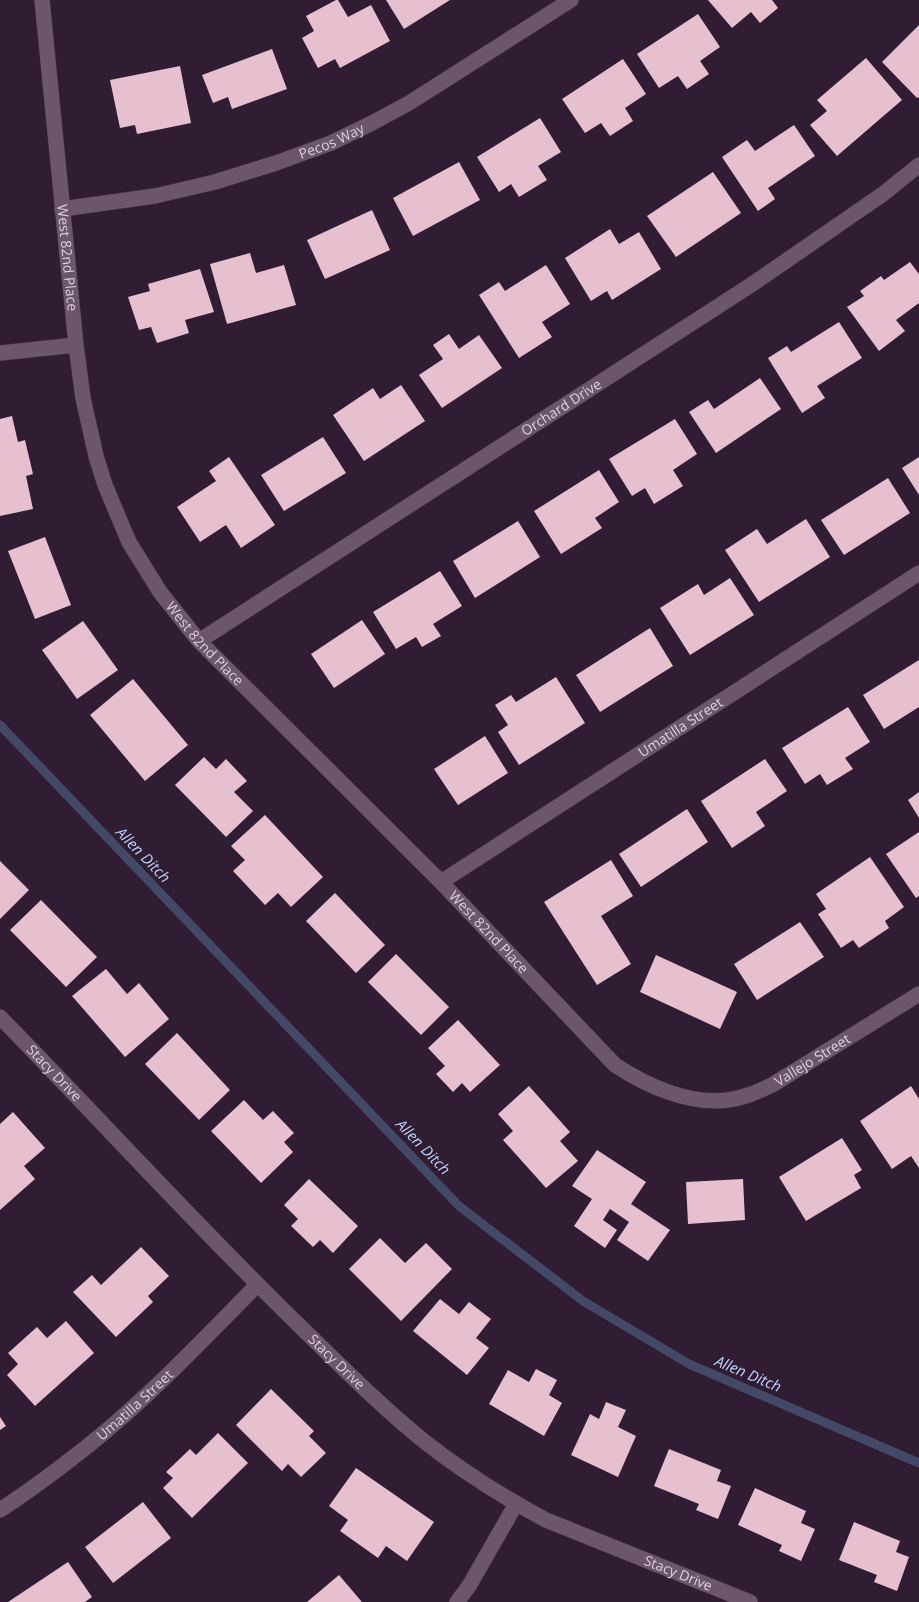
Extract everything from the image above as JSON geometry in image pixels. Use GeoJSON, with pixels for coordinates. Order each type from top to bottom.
{"type":"FeatureCollection","features":[{"type":"Feature","properties":{"kind":"street","name":"West 82nd Place"},"geometry":{"type":"LineString","coordinates":[[42,0],[76,345],[83,398],[104,485],[129,542],[155,584],[199,641],[441,882],[615,1065],[636,1078],[672,1093],[698,1100]]}},
{"type":"Feature","properties":{"kind":"street","name":"Pecos Way"},"geometry":{"type":"LineString","coordinates":[[62,209],[155,196],[215,182],[276,163],[331,142],[410,103],[571,0]]}},
{"type":"Feature","properties":{"kind":"street","name":"Orchard Drive"},"geometry":{"type":"LineString","coordinates":[[199,641],[751,285],[883,194],[919,165]]}},
{"type":"Feature","properties":{"kind":"street"},"geometry":{"type":"LineString","coordinates":[[0,353],[76,345]]}},
{"type":"Feature","properties":{"kind":"street","name":"Umatilla Street"},"geometry":{"type":"LineString","coordinates":[[441,882],[919,573]]}},
{"type":"Feature","properties":{"kind":"street","name":"Vallejo Street"},"geometry":{"type":"LineString","coordinates":[[698,1100],[727,1100],[746,1097],[772,1085],[919,994]]}},
{"type":"Feature","properties":{"kind":"street","name":"Stacy Drive"},"geometry":{"type":"LineString","coordinates":[[1,1019],[257,1285],[377,1400],[425,1442],[516,1504],[546,1520],[750,1602]]}},
{"type":"Feature","properties":{"kind":"street","name":"Umatilla Street"},"geometry":{"type":"LineString","coordinates":[[0,1510],[40,1484],[91,1444],[165,1377],[257,1285]]}},
{"type":"Feature","properties":{"kind":"street"},"geometry":{"type":"LineString","coordinates":[[457,1602],[469,1586],[516,1504]]}},
{"type":"Feature","properties":{"kind":"building"},"geometry":{"type":"Polygon","coordinates":[[[338,0],[348,17],[371,5],[390,41],[340,68],[335,59],[318,68],[302,38],[314,31],[306,16],[338,0]]]}},
{"type":"Feature","properties":{"kind":"building"},"geometry":{"type":"Polygon","coordinates":[[[386,0],[450,0],[404,29],[386,0]]]}},
{"type":"Feature","properties":{"kind":"building"},"geometry":{"type":"Polygon","coordinates":[[[708,0],[772,0],[778,8],[760,23],[751,12],[732,28],[708,0]]]}},
{"type":"Feature","properties":{"kind":"building"},"geometry":{"type":"Polygon","coordinates":[[[698,14],[720,47],[700,61],[709,74],[687,89],[678,76],[659,88],[637,54],[698,14]]]}},
{"type":"Feature","properties":{"kind":"building"},"geometry":{"type":"Polygon","coordinates":[[[919,25],[919,97],[917,98],[882,62],[919,25]]]}},
{"type":"Feature","properties":{"kind":"building"},"geometry":{"type":"Polygon","coordinates":[[[272,49],[287,89],[232,109],[228,97],[213,103],[202,75],[272,49]]]}},
{"type":"Feature","properties":{"kind":"building"},"geometry":{"type":"Polygon","coordinates":[[[866,58],[902,100],[837,156],[810,125],[827,111],[817,100],[866,58]]]}},
{"type":"Feature","properties":{"kind":"building"},"geometry":{"type":"Polygon","coordinates":[[[623,59],[646,94],[625,108],[633,121],[610,136],[601,123],[585,133],[562,99],[623,59]]]}},
{"type":"Feature","properties":{"kind":"building"},"geometry":{"type":"Polygon","coordinates":[[[180,66],[191,123],[137,134],[135,125],[120,128],[110,80],[180,66]]]}},
{"type":"Feature","properties":{"kind":"building"},"geometry":{"type":"Polygon","coordinates":[[[540,118],[561,152],[538,166],[547,180],[519,197],[511,184],[499,192],[477,157],[540,118]]]}},
{"type":"Feature","properties":{"kind":"building"},"geometry":{"type":"Polygon","coordinates":[[[794,125],[815,156],[768,188],[775,199],[758,211],[722,157],[747,140],[755,151],[794,125]]]}},
{"type":"Feature","properties":{"kind":"building"},"geometry":{"type":"Polygon","coordinates":[[[459,162],[480,200],[413,236],[393,198],[459,162]]]}},
{"type":"Feature","properties":{"kind":"building"},"geometry":{"type":"Polygon","coordinates":[[[713,172],[741,213],[676,257],[647,216],[713,172]]]}},
{"type":"Feature","properties":{"kind":"building"},"geometry":{"type":"Polygon","coordinates":[[[372,210],[390,250],[325,279],[307,240],[372,210]]]}},
{"type":"Feature","properties":{"kind":"building"},"geometry":{"type":"Polygon","coordinates":[[[610,229],[619,244],[639,232],[661,269],[612,300],[607,291],[591,301],[565,258],[610,229]]]}},
{"type":"Feature","properties":{"kind":"building"},"geometry":{"type":"Polygon","coordinates":[[[250,253],[256,273],[284,265],[296,305],[227,324],[210,264],[250,253]]]}},
{"type":"Feature","properties":{"kind":"building"},"geometry":{"type":"Polygon","coordinates":[[[910,262],[919,274],[919,303],[896,320],[905,331],[879,351],[847,307],[864,296],[860,291],[881,276],[884,280],[910,262]]]}},
{"type":"Feature","properties":{"kind":"building"},"geometry":{"type":"Polygon","coordinates":[[[546,265],[570,304],[542,322],[552,337],[519,358],[479,295],[499,282],[505,291],[546,265]]]}},
{"type":"Feature","properties":{"kind":"building"},"geometry":{"type":"Polygon","coordinates":[[[200,269],[214,312],[185,320],[189,333],[157,343],[151,327],[139,330],[128,297],[150,291],[148,284],[200,269]]]}},
{"type":"Feature","properties":{"kind":"building"},"geometry":{"type":"Polygon","coordinates":[[[839,322],[862,358],[817,386],[825,398],[802,413],[768,358],[787,346],[791,352],[839,322]]]}},
{"type":"Feature","properties":{"kind":"building"},"geometry":{"type":"Polygon","coordinates":[[[449,334],[459,349],[479,335],[502,368],[442,408],[419,375],[443,359],[433,345],[449,334]]]}},
{"type":"Feature","properties":{"kind":"building"},"geometry":{"type":"Polygon","coordinates":[[[760,378],[781,409],[716,453],[689,412],[708,400],[714,409],[760,378]]]}},
{"type":"Feature","properties":{"kind":"building"},"geometry":{"type":"Polygon","coordinates":[[[401,385],[425,421],[364,461],[333,415],[373,388],[380,399],[401,385]]]}},
{"type":"Feature","properties":{"kind":"building"},"geometry":{"type":"Polygon","coordinates":[[[12,416],[18,442],[25,440],[33,474],[26,476],[33,509],[0,516],[0,419],[12,416]]]}},
{"type":"Feature","properties":{"kind":"building"},"geometry":{"type":"Polygon","coordinates":[[[675,419],[697,454],[673,470],[683,486],[654,504],[645,488],[632,496],[609,459],[675,419]]]}},
{"type":"Feature","properties":{"kind":"building"},"geometry":{"type":"Polygon","coordinates":[[[323,437],[346,473],[284,511],[261,475],[323,437]]]}},
{"type":"Feature","properties":{"kind":"building"},"geometry":{"type":"Polygon","coordinates":[[[229,457],[275,525],[241,548],[226,525],[200,542],[177,507],[216,481],[209,471],[229,457]]]}},
{"type":"Feature","properties":{"kind":"building"},"geometry":{"type":"Polygon","coordinates":[[[919,457],[919,495],[902,468],[919,457]]]}},
{"type":"Feature","properties":{"kind":"building"},"geometry":{"type":"Polygon","coordinates":[[[599,470],[619,502],[595,518],[602,528],[561,554],[534,511],[599,470]]]}},
{"type":"Feature","properties":{"kind":"building"},"geometry":{"type":"Polygon","coordinates":[[[888,478],[910,513],[844,555],[821,520],[888,478]]]}},
{"type":"Feature","properties":{"kind":"building"},"geometry":{"type":"Polygon","coordinates":[[[806,519],[830,557],[759,602],[725,550],[757,529],[767,544],[806,519]]]}},
{"type":"Feature","properties":{"kind":"building"},"geometry":{"type":"Polygon","coordinates":[[[518,521],[540,557],[475,598],[453,561],[518,521]]]}},
{"type":"Feature","properties":{"kind":"building"},"geometry":{"type":"Polygon","coordinates":[[[45,537],[71,605],[35,619],[8,551],[45,537]]]}},
{"type":"Feature","properties":{"kind":"building"},"geometry":{"type":"Polygon","coordinates":[[[440,571],[462,606],[433,624],[441,636],[422,647],[416,637],[396,649],[373,612],[440,571]]]}},
{"type":"Feature","properties":{"kind":"building"},"geometry":{"type":"Polygon","coordinates":[[[730,578],[754,615],[690,655],[660,608],[698,584],[704,595],[730,578]]]}},
{"type":"Feature","properties":{"kind":"building"},"geometry":{"type":"Polygon","coordinates":[[[362,620],[385,654],[334,688],[311,654],[362,620]]]}},
{"type":"Feature","properties":{"kind":"building"},"geometry":{"type":"Polygon","coordinates":[[[83,621],[118,670],[77,699],[42,650],[83,621]]]}},
{"type":"Feature","properties":{"kind":"building"},"geometry":{"type":"Polygon","coordinates":[[[650,628],[673,666],[600,712],[576,675],[650,628]]]}},
{"type":"Feature","properties":{"kind":"building"},"geometry":{"type":"Polygon","coordinates":[[[919,660],[919,707],[884,729],[863,695],[919,660]]]}},
{"type":"Feature","properties":{"kind":"building"},"geometry":{"type":"Polygon","coordinates":[[[556,677],[585,723],[519,765],[498,732],[508,725],[495,705],[511,695],[516,702],[556,677]]]}},
{"type":"Feature","properties":{"kind":"building"},"geometry":{"type":"Polygon","coordinates":[[[133,679],[188,745],[145,781],[90,715],[133,679]]]}},
{"type":"Feature","properties":{"kind":"building"},"geometry":{"type":"Polygon","coordinates":[[[848,707],[870,742],[845,758],[853,769],[827,785],[820,774],[805,784],[782,748],[848,707]]]}},
{"type":"Feature","properties":{"kind":"building"},"geometry":{"type":"Polygon","coordinates":[[[485,736],[508,773],[458,805],[434,769],[485,736]]]}},
{"type":"Feature","properties":{"kind":"building"},"geometry":{"type":"Polygon","coordinates":[[[204,757],[216,769],[226,759],[247,781],[234,792],[253,811],[226,837],[175,785],[204,757]]]}},
{"type":"Feature","properties":{"kind":"building"},"geometry":{"type":"Polygon","coordinates":[[[765,759],[787,791],[756,812],[765,826],[732,848],[701,801],[765,759]]]}},
{"type":"Feature","properties":{"kind":"building"},"geometry":{"type":"Polygon","coordinates":[[[919,792],[919,818],[908,800],[919,792]]]}},
{"type":"Feature","properties":{"kind":"building"},"geometry":{"type":"Polygon","coordinates":[[[687,809],[708,842],[641,887],[619,854],[687,809]]]}},
{"type":"Feature","properties":{"kind":"building"},"geometry":{"type":"Polygon","coordinates":[[[265,815],[323,877],[291,907],[278,893],[265,905],[233,871],[245,860],[231,846],[265,815]]]}},
{"type":"Feature","properties":{"kind":"building"},"geometry":{"type":"Polygon","coordinates":[[[919,832],[919,896],[916,898],[886,854],[919,832]]]}},
{"type":"Feature","properties":{"kind":"building"},"geometry":{"type":"Polygon","coordinates":[[[870,857],[904,907],[885,921],[889,928],[859,948],[853,940],[841,948],[818,914],[826,909],[816,894],[870,857]]]}},
{"type":"Feature","properties":{"kind":"building"},"geometry":{"type":"Polygon","coordinates":[[[611,860],[633,896],[601,916],[631,964],[597,985],[544,902],[611,860]]]}},
{"type":"Feature","properties":{"kind":"building"},"geometry":{"type":"Polygon","coordinates":[[[0,861],[29,890],[0,919],[0,861]]]}},
{"type":"Feature","properties":{"kind":"building"},"geometry":{"type":"Polygon","coordinates":[[[335,893],[385,945],[356,973],[306,921],[335,893]]]}},
{"type":"Feature","properties":{"kind":"building"},"geometry":{"type":"Polygon","coordinates":[[[41,900],[97,957],[66,987],[10,930],[41,900]]]}},
{"type":"Feature","properties":{"kind":"building"},"geometry":{"type":"Polygon","coordinates":[[[800,922],[824,957],[757,1000],[734,964],[800,922]]]}},
{"type":"Feature","properties":{"kind":"building"},"geometry":{"type":"Polygon","coordinates":[[[396,954],[449,1007],[421,1035],[368,982],[396,954]]]}},
{"type":"Feature","properties":{"kind":"building"},"geometry":{"type":"Polygon","coordinates":[[[656,955],[737,992],[720,1029],[640,992],[656,955]]]}},
{"type":"Feature","properties":{"kind":"building"},"geometry":{"type":"Polygon","coordinates":[[[106,969],[127,994],[139,983],[169,1019],[125,1057],[72,996],[106,969]]]}},
{"type":"Feature","properties":{"kind":"building"},"geometry":{"type":"Polygon","coordinates":[[[458,1020],[500,1065],[470,1092],[462,1083],[453,1092],[436,1074],[445,1066],[428,1048],[458,1020]]]}},
{"type":"Feature","properties":{"kind":"building"},"geometry":{"type":"Polygon","coordinates":[[[177,1033],[230,1090],[199,1120],[145,1064],[177,1033]]]}},
{"type":"Feature","properties":{"kind":"building"},"geometry":{"type":"Polygon","coordinates":[[[529,1086],[570,1132],[560,1141],[578,1161],[546,1188],[503,1140],[513,1131],[498,1114],[529,1086]]]}},
{"type":"Feature","properties":{"kind":"building"},"geometry":{"type":"Polygon","coordinates":[[[911,1086],[919,1099],[919,1168],[911,1156],[892,1169],[860,1121],[911,1086]]]}},
{"type":"Feature","properties":{"kind":"building"},"geometry":{"type":"Polygon","coordinates":[[[244,1100],[263,1120],[273,1111],[294,1133],[284,1142],[293,1152],[261,1183],[211,1131],[244,1100]]]}},
{"type":"Feature","properties":{"kind":"building"},"geometry":{"type":"Polygon","coordinates":[[[13,1112],[45,1148],[24,1166],[35,1179],[0,1210],[0,1124],[13,1112]]]}},
{"type":"Feature","properties":{"kind":"building"},"geometry":{"type":"Polygon","coordinates":[[[842,1138],[862,1170],[854,1175],[861,1188],[806,1221],[779,1177],[842,1138]]]}},
{"type":"Feature","properties":{"kind":"building"},"geometry":{"type":"Polygon","coordinates":[[[597,1150],[646,1182],[631,1204],[670,1230],[648,1261],[617,1240],[629,1222],[610,1209],[603,1220],[617,1230],[605,1248],[574,1226],[592,1199],[572,1186],[597,1150]]]}},
{"type":"Feature","properties":{"kind":"building"},"geometry":{"type":"Polygon","coordinates":[[[309,1179],[358,1226],[333,1253],[320,1240],[313,1247],[291,1226],[298,1219],[284,1205],[309,1179]]]}},
{"type":"Feature","properties":{"kind":"building"},"geometry":{"type":"Polygon","coordinates":[[[743,1179],[745,1220],[688,1224],[686,1182],[743,1179]]]}},
{"type":"Feature","properties":{"kind":"building"},"geometry":{"type":"Polygon","coordinates":[[[380,1238],[405,1263],[426,1243],[452,1269],[401,1321],[349,1269],[380,1238]]]}},
{"type":"Feature","properties":{"kind":"building"},"geometry":{"type":"Polygon","coordinates":[[[141,1247],[169,1276],[148,1296],[153,1302],[116,1337],[73,1292],[92,1275],[101,1285],[141,1247]]]}},
{"type":"Feature","properties":{"kind":"building"},"geometry":{"type":"Polygon","coordinates":[[[440,1299],[459,1314],[469,1302],[491,1319],[476,1338],[489,1348],[467,1375],[413,1331],[440,1299]]]}},
{"type":"Feature","properties":{"kind":"building"},"geometry":{"type":"Polygon","coordinates":[[[66,1321],[94,1353],[35,1406],[7,1375],[18,1364],[8,1353],[37,1327],[47,1338],[66,1321]]]}},
{"type":"Feature","properties":{"kind":"building"},"geometry":{"type":"Polygon","coordinates":[[[536,1369],[557,1380],[549,1395],[562,1403],[544,1436],[489,1404],[508,1370],[529,1382],[536,1369]]]}},
{"type":"Feature","properties":{"kind":"building"},"geometry":{"type":"Polygon","coordinates":[[[271,1389],[314,1431],[309,1436],[326,1453],[301,1477],[288,1464],[282,1471],[236,1425],[271,1389]]]}},
{"type":"Feature","properties":{"kind":"building"},"geometry":{"type":"Polygon","coordinates":[[[606,1402],[626,1410],[618,1427],[636,1436],[618,1477],[571,1455],[590,1414],[599,1419],[606,1402]]]}},
{"type":"Feature","properties":{"kind":"building"},"geometry":{"type":"Polygon","coordinates":[[[0,1417],[6,1426],[0,1430],[0,1417]]]}},
{"type":"Feature","properties":{"kind":"building"},"geometry":{"type":"Polygon","coordinates":[[[218,1433],[248,1463],[192,1518],[163,1488],[173,1478],[166,1472],[190,1449],[196,1455],[218,1433]]]}},
{"type":"Feature","properties":{"kind":"building"},"geometry":{"type":"Polygon","coordinates":[[[669,1449],[721,1470],[717,1481],[731,1486],[718,1519],[696,1510],[699,1504],[654,1486],[669,1449]]]}},
{"type":"Feature","properties":{"kind":"building"},"geometry":{"type":"Polygon","coordinates":[[[356,1468],[434,1522],[407,1561],[386,1546],[378,1558],[340,1531],[348,1520],[329,1506],[356,1468]]]}},
{"type":"Feature","properties":{"kind":"building"},"geometry":{"type":"Polygon","coordinates":[[[755,1488],[806,1511],[801,1523],[815,1529],[801,1561],[779,1551],[782,1545],[738,1525],[755,1488]]]}},
{"type":"Feature","properties":{"kind":"building"},"geometry":{"type":"Polygon","coordinates":[[[143,1502],[171,1538],[113,1583],[85,1547],[143,1502]]]}},
{"type":"Feature","properties":{"kind":"building"},"geometry":{"type":"Polygon","coordinates":[[[854,1522],[900,1541],[896,1552],[909,1557],[897,1591],[874,1582],[877,1575],[839,1560],[854,1522]]]}},
{"type":"Feature","properties":{"kind":"building"},"geometry":{"type":"Polygon","coordinates":[[[68,1562],[92,1597],[85,1602],[8,1602],[68,1562]]]}},
{"type":"Feature","properties":{"kind":"building"},"geometry":{"type":"Polygon","coordinates":[[[339,1575],[362,1602],[307,1602],[339,1575]]]}},
{"type":"Feature","properties":{"kind":"waterway","name":"Allen Ditch"},"geometry":{"type":"LineString","coordinates":[[0,725],[459,1206],[583,1301],[689,1364],[919,1463]]}}]}
